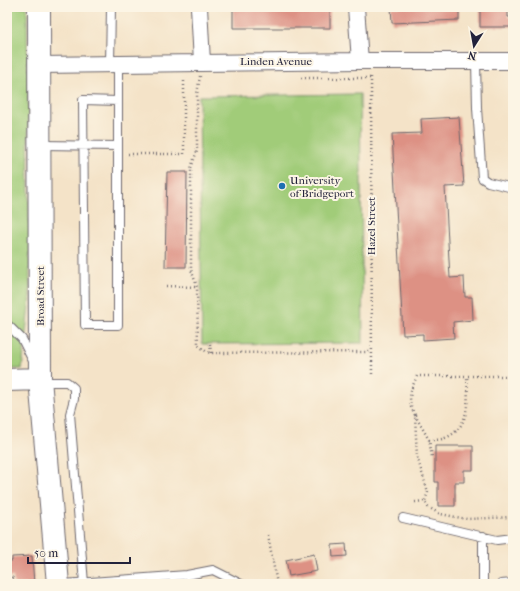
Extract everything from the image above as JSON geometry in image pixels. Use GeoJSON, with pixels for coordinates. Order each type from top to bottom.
{"type":"FeatureCollection","features":[{"type":"Feature","properties":{"kind":"street","name":"Broad Street"},"geometry":{"type":"LineString","coordinates":[[39,7],[40,380],[73,583]]}},
{"type":"Feature","properties":{"kind":"street"},"geometry":{"type":"LineString","coordinates":[[199,7],[199,62]]}},
{"type":"Feature","properties":{"kind":"street"},"geometry":{"type":"LineString","coordinates":[[356,7],[360,61]]}},
{"type":"Feature","properties":{"kind":"street","name":"Linden Avenue"},"geometry":{"type":"LineString","coordinates":[[39,64],[360,61],[513,62]]}},
{"type":"Feature","properties":{"kind":"street"},"geometry":{"type":"LineString","coordinates":[[7,380],[40,380]]}},
{"type":"Feature","properties":{"kind":"lane"},"geometry":{"type":"LineString","coordinates":[[111,7],[114,64],[118,101],[118,325],[85,325],[83,100],[118,101]]}},
{"type":"Feature","properties":{"kind":"lane"},"geometry":{"type":"LineString","coordinates":[[476,61],[477,108],[482,178],[488,182],[513,188]]}},
{"type":"Feature","properties":{"kind":"lane"},"geometry":{"type":"LineString","coordinates":[[39,145],[118,146]]}},
{"type":"Feature","properties":{"kind":"lane"},"geometry":{"type":"LineString","coordinates":[[7,324],[22,339],[31,354],[40,380],[67,382],[74,388],[74,399],[70,414],[73,583]]}},
{"type":"Feature","properties":{"kind":"lane"},"geometry":{"type":"LineString","coordinates":[[403,518],[497,540],[513,538]]}},
{"type":"Feature","properties":{"kind":"lane"},"geometry":{"type":"LineString","coordinates":[[483,536],[484,584]]}},
{"type":"Feature","properties":{"kind":"lane"},"geometry":{"type":"LineString","coordinates":[[63,584],[187,575],[213,570],[241,584]]}},
{"type":"Feature","properties":{"kind":"lane"},"geometry":{"type":"LineString","coordinates":[[501,584],[513,583]]}},
{"type":"Feature","properties":{"kind":"path"},"geometry":{"type":"LineString","coordinates":[[199,62],[200,78],[197,94],[197,150],[191,168],[191,269],[197,287],[198,345],[208,352],[372,352]]}},
{"type":"Feature","properties":{"kind":"path"},"geometry":{"type":"LineString","coordinates":[[118,154],[184,154],[184,78]]}},
{"type":"Feature","properties":{"kind":"path","name":"Hazel Street"},"geometry":{"type":"LineString","coordinates":[[371,78],[372,375]]}},
{"type":"Feature","properties":{"kind":"path"},"geometry":{"type":"LineString","coordinates":[[166,286],[197,287]]}},
{"type":"Feature","properties":{"kind":"path"},"geometry":{"type":"LineString","coordinates":[[210,344],[211,352]]}},
{"type":"Feature","properties":{"kind":"path"},"geometry":{"type":"LineString","coordinates":[[432,457],[429,440],[415,414],[410,398],[411,390],[417,376],[513,376]]}},
{"type":"Feature","properties":{"kind":"path"},"geometry":{"type":"LineString","coordinates":[[429,440],[445,438],[461,425],[468,402],[467,376]]}},
{"type":"Feature","properties":{"kind":"path"},"geometry":{"type":"LineString","coordinates":[[415,414],[417,457],[428,492],[425,502]]}},
{"type":"Feature","properties":{"kind":"path"},"geometry":{"type":"LineString","coordinates":[[415,502],[425,502]]}},
{"type":"Feature","properties":{"kind":"path"},"geometry":{"type":"LineString","coordinates":[[425,502],[434,512],[466,519],[513,516]]}},
{"type":"Feature","properties":{"kind":"path"},"geometry":{"type":"LineString","coordinates":[[268,535],[277,584]]}},
{"type":"Feature","properties":{"kind":"green space"},"geometry":{"type":"Polygon","coordinates":[[[7,7],[27,7],[30,297],[22,369],[7,369],[7,7]]]}},
{"type":"Feature","properties":{"kind":"green space"},"geometry":{"type":"Polygon","coordinates":[[[360,94],[363,343],[202,344],[199,96],[360,94]]]}},
{"type":"Feature","properties":{"kind":"building"},"geometry":{"type":"Polygon","coordinates":[[[233,7],[330,7],[330,28],[233,28],[233,7]]]}},
{"type":"Feature","properties":{"kind":"building"},"geometry":{"type":"Polygon","coordinates":[[[391,7],[459,7],[459,20],[392,23],[391,7]]]}},
{"type":"Feature","properties":{"kind":"building"},"geometry":{"type":"Polygon","coordinates":[[[480,7],[508,7],[508,17],[512,17],[512,27],[480,27],[480,7]]]}},
{"type":"Feature","properties":{"kind":"building"},"geometry":{"type":"Polygon","coordinates":[[[459,117],[464,186],[445,187],[450,278],[464,277],[465,297],[472,297],[473,320],[453,322],[454,338],[423,340],[423,334],[403,335],[392,134],[422,133],[421,119],[459,117]]]}},
{"type":"Feature","properties":{"kind":"building"},"geometry":{"type":"Polygon","coordinates":[[[167,172],[187,172],[186,267],[165,267],[167,172]]]}},
{"type":"Feature","properties":{"kind":"building"},"geometry":{"type":"Polygon","coordinates":[[[435,446],[473,446],[473,470],[464,470],[464,482],[455,482],[455,506],[438,506],[438,482],[435,482],[435,446]]]}},
{"type":"Feature","properties":{"kind":"building"},"geometry":{"type":"Polygon","coordinates":[[[346,544],[347,556],[333,557],[332,545],[346,544]]]}},
{"type":"Feature","properties":{"kind":"building"},"geometry":{"type":"Polygon","coordinates":[[[314,554],[317,571],[289,576],[286,560],[314,554]]]}},
{"type":"Feature","properties":{"kind":"building"},"geometry":{"type":"Polygon","coordinates":[[[32,556],[34,584],[14,584],[13,577],[7,578],[7,561],[12,561],[12,557],[32,556]]]}},
{"type":"Feature","properties":{"kind":"place","name":"University of Bridgeport"},"geometry":{"type":"Point","coordinates":[282,186]}}]}
